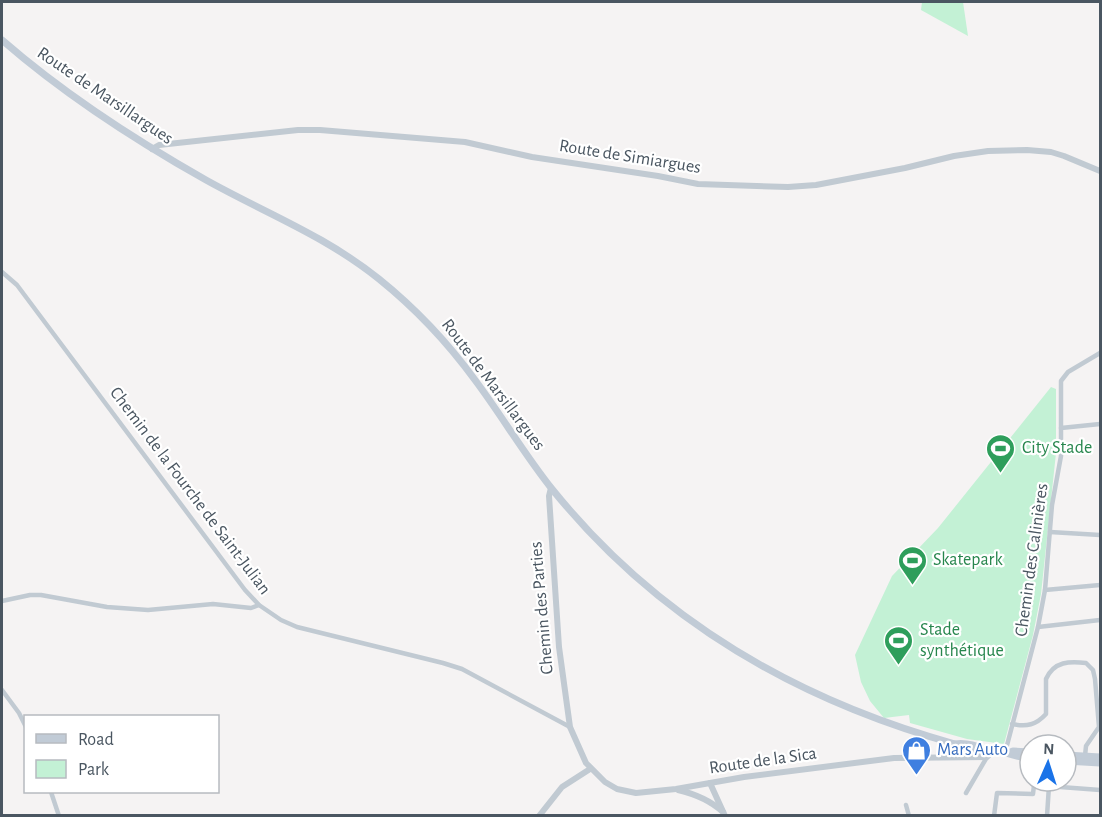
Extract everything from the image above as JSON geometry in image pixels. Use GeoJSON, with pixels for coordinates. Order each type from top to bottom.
{"type":"FeatureCollection","features":[{"type":"Feature","properties":{"kind":"main road","name":"Route de Marsillargues"},"geometry":{"type":"LineString","coordinates":[[2,40],[111,122],[209,181],[311,233],[355,260],[383,282],[421,316],[448,346],[551,488],[595,536],[671,606],[712,636],[790,682],[830,701],[959,747],[983,753],[1006,753]]}},
{"type":"Feature","properties":{"kind":"main road"},"geometry":{"type":"LineString","coordinates":[[1006,753],[1018,751]]}},
{"type":"Feature","properties":{"kind":"main road"},"geometry":{"type":"LineString","coordinates":[[1006,753],[1018,757]]}},
{"type":"Feature","properties":{"kind":"main road"},"geometry":{"type":"LineString","coordinates":[[1078,757],[1101,763]]}},
{"type":"Feature","properties":{"kind":"main road"},"geometry":{"type":"LineString","coordinates":[[1078,760],[1101,758]]}},
{"type":"Feature","properties":{"kind":"street","name":"Route de Simiargues"},"geometry":{"type":"LineString","coordinates":[[152,148],[159,145],[313,130],[454,141],[535,158],[658,176],[690,183],[788,187],[816,185],[988,151],[1027,150],[1065,156],[1101,171]]}},
{"type":"Feature","properties":{"kind":"street","name":"Chemin de la Fourche de Saint-Julian"},"geometry":{"type":"LineString","coordinates":[[2,272],[17,285],[245,590],[270,614],[297,627],[435,660],[462,669],[570,727]]}},
{"type":"Feature","properties":{"kind":"street","name":"Chemin des Calinières"},"geometry":{"type":"LineString","coordinates":[[1006,753],[1038,627],[1045,590],[1050,532],[1061,456],[1061,381],[1068,372],[1101,352]]}},
{"type":"Feature","properties":{"kind":"street"},"geometry":{"type":"LineString","coordinates":[[1060,429],[1101,424]]}},
{"type":"Feature","properties":{"kind":"street","name":"Chemin des Parties"},"geometry":{"type":"LineString","coordinates":[[551,488],[549,496],[557,626],[570,727]]}},
{"type":"Feature","properties":{"kind":"street"},"geometry":{"type":"LineString","coordinates":[[1050,532],[1101,535]]}},
{"type":"Feature","properties":{"kind":"street"},"geometry":{"type":"LineString","coordinates":[[1045,590],[1101,585]]}},
{"type":"Feature","properties":{"kind":"street"},"geometry":{"type":"LineString","coordinates":[[2,601],[41,595],[108,607],[148,610],[197,604],[238,605],[251,608],[259,605]]}},
{"type":"Feature","properties":{"kind":"street"},"geometry":{"type":"LineString","coordinates":[[1038,627],[1101,620]]}},
{"type":"Feature","properties":{"kind":"street"},"geometry":{"type":"LineString","coordinates":[[1012,724],[1035,724],[1046,714],[1046,679],[1061,663],[1068,661],[1086,663],[1093,670],[1095,679],[1099,727],[1086,746],[1085,759]]}},
{"type":"Feature","properties":{"kind":"street"},"geometry":{"type":"LineString","coordinates":[[2,690],[24,723]]}},
{"type":"Feature","properties":{"kind":"street","name":"Route de la Sica"},"geometry":{"type":"LineString","coordinates":[[570,727],[581,756],[590,769],[605,782],[625,792],[636,793],[894,758],[989,753]]}},
{"type":"Feature","properties":{"kind":"street"},"geometry":{"type":"LineString","coordinates":[[966,793],[989,753]]}},
{"type":"Feature","properties":{"kind":"street"},"geometry":{"type":"LineString","coordinates":[[539,816],[562,787],[590,769]]}},
{"type":"Feature","properties":{"kind":"street"},"geometry":{"type":"LineString","coordinates":[[710,783],[724,814]]}},
{"type":"Feature","properties":{"kind":"street"},"geometry":{"type":"LineString","coordinates":[[1078,788],[1101,790]]}},
{"type":"Feature","properties":{"kind":"street"},"geometry":{"type":"LineString","coordinates":[[676,789],[714,803],[724,814]]}},
{"type":"Feature","properties":{"kind":"street"},"geometry":{"type":"LineString","coordinates":[[51,793],[59,816]]}},
{"type":"Feature","properties":{"kind":"street"},"geometry":{"type":"LineString","coordinates":[[994,816],[997,793],[1048,795],[1047,816]]}},
{"type":"Feature","properties":{"kind":"street"},"geometry":{"type":"LineString","coordinates":[[906,805],[909,816]]}},
{"type":"Feature","properties":{"kind":"green space"},"geometry":{"type":"Polygon","coordinates":[[[922,2],[963,2],[968,36],[921,10],[922,2]]]}},
{"type":"Feature","properties":{"kind":"green space"},"geometry":{"type":"Polygon","coordinates":[[[1051,387],[1056,389],[1056,453],[1041,594],[1033,635],[1004,744],[967,739],[910,723],[909,715],[884,718],[870,701],[861,682],[855,655],[892,576],[938,528],[1051,387]]]}},
{"type":"Feature","properties":{"kind":"place","name":"City Stade"},"geometry":{"type":"Point","coordinates":[1001,474]}},
{"type":"Feature","properties":{"kind":"place","name":"Skatepark"},"geometry":{"type":"Point","coordinates":[912,586]}},
{"type":"Feature","properties":{"kind":"place","name":"Stade synthétique"},"geometry":{"type":"Point","coordinates":[899,666]}},
{"type":"Feature","properties":{"kind":"place","name":"Mars Auto"},"geometry":{"type":"Point","coordinates":[916,776]}}]}
